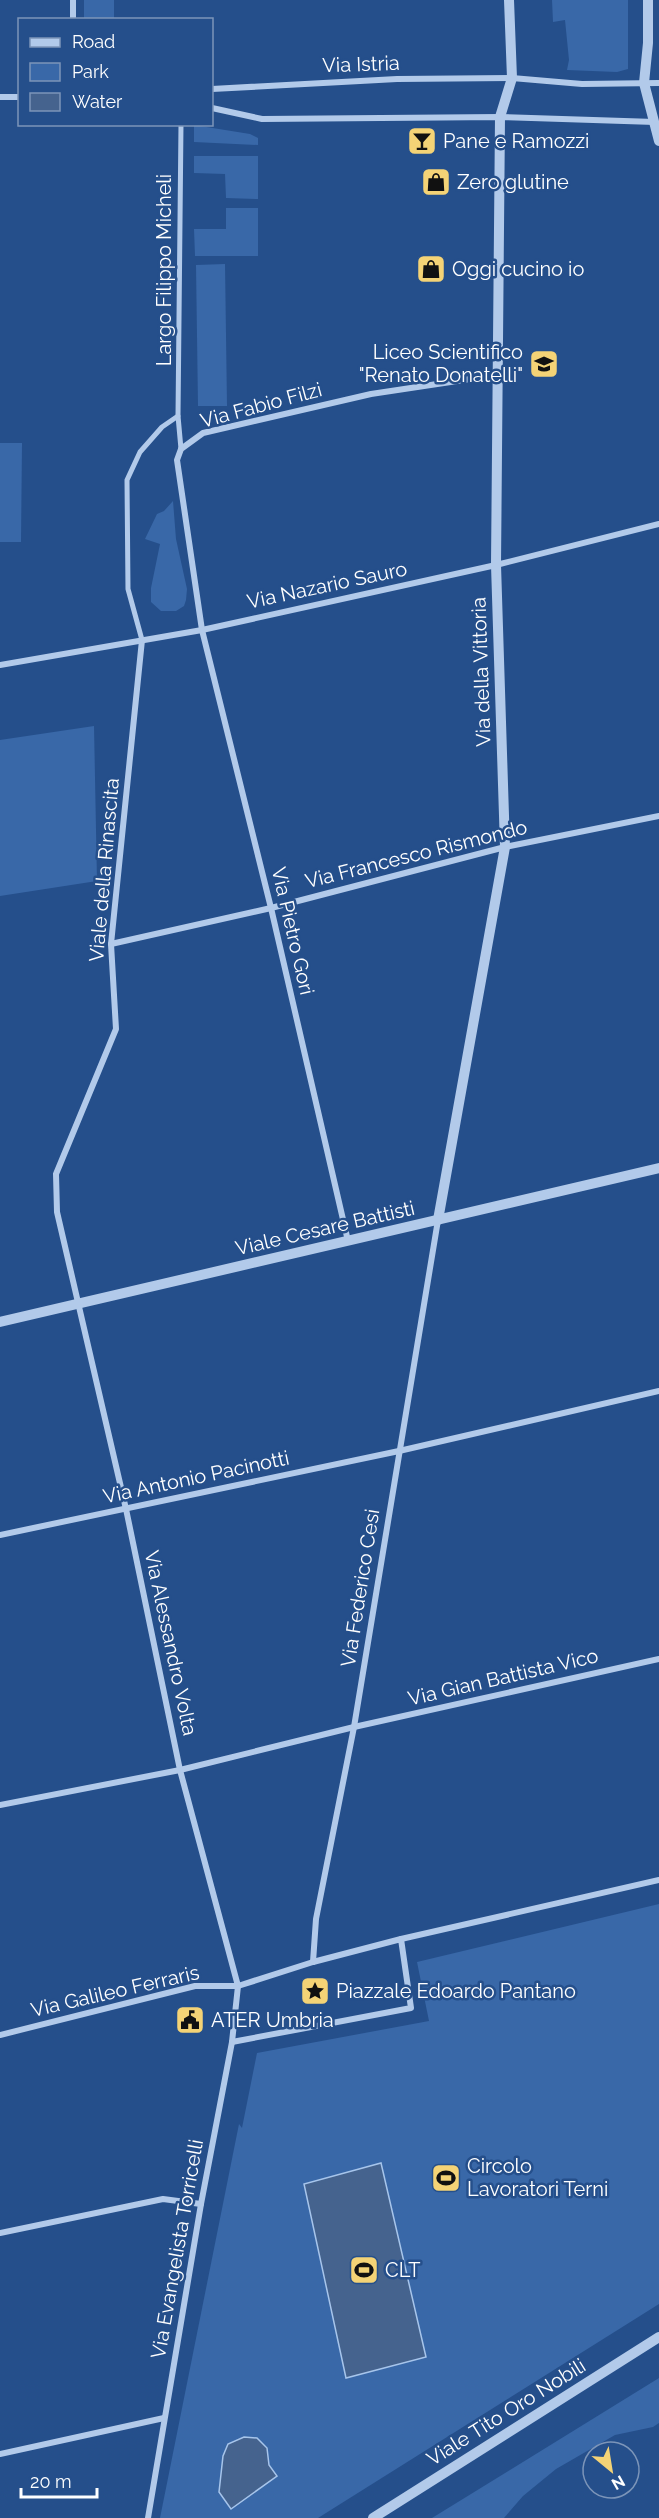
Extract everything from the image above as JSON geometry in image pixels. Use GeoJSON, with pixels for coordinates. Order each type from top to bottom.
{"type":"FeatureCollection","features":[{"type":"Feature","properties":{"kind":"street"},"geometry":{"type":"LineString","coordinates":[[73,0],[73,18]]}},
{"type":"Feature","properties":{"kind":"street","name":"Via della Vittoria"},"geometry":{"type":"LineString","coordinates":[[438,1220],[505,847],[496,565],[500,117],[512,78],[509,0]]}},
{"type":"Feature","properties":{"kind":"street"},"geometry":{"type":"LineString","coordinates":[[648,0],[648,43],[644,83],[657,122],[659,141]]}},
{"type":"Feature","properties":{"kind":"street","name":"Via Istria"},"geometry":{"type":"LineString","coordinates":[[213,89],[397,79],[512,78],[582,84],[659,83]]}},
{"type":"Feature","properties":{"kind":"street"},"geometry":{"type":"LineString","coordinates":[[0,97],[18,97]]}},
{"type":"Feature","properties":{"kind":"street"},"geometry":{"type":"LineString","coordinates":[[213,108],[262,119],[500,117],[657,122]]}},
{"type":"Feature","properties":{"kind":"street","name":"Largo Filippo Micheli"},"geometry":{"type":"LineString","coordinates":[[180,126],[178,416],[181,449]]}},
{"type":"Feature","properties":{"kind":"street","name":"Via Fabio Filzi"},"geometry":{"type":"LineString","coordinates":[[202,630],[177,460],[181,449],[203,433],[371,394],[497,375]]}},
{"type":"Feature","properties":{"kind":"street"},"geometry":{"type":"LineString","coordinates":[[142,640],[128,589],[127,480],[140,452],[162,427],[178,416]]}},
{"type":"Feature","properties":{"kind":"street","name":"Via Nazario Sauro"},"geometry":{"type":"LineString","coordinates":[[0,666],[202,630],[496,565],[659,524]]}},
{"type":"Feature","properties":{"kind":"street","name":"Via Pietro Gori"},"geometry":{"type":"LineString","coordinates":[[202,630],[271,908],[348,1241]]}},
{"type":"Feature","properties":{"kind":"street","name":"Viale della Rinascita"},"geometry":{"type":"LineString","coordinates":[[77,1305],[57,1212],[56,1174],[116,1029],[111,944],[142,640]]}},
{"type":"Feature","properties":{"kind":"street","name":"Via Francesco Rismondo"},"geometry":{"type":"LineString","coordinates":[[111,944],[271,908],[505,847],[659,816]]}},
{"type":"Feature","properties":{"kind":"street","name":"Viale Cesare Battisti"},"geometry":{"type":"LineString","coordinates":[[0,1322],[659,1168]]}},
{"type":"Feature","properties":{"kind":"street","name":"Via Federico Cesi"},"geometry":{"type":"LineString","coordinates":[[312,1962],[316,1919],[354,1727],[438,1220]]}},
{"type":"Feature","properties":{"kind":"street","name":"Via Alessandro Volta"},"geometry":{"type":"LineString","coordinates":[[77,1305],[126,1509],[180,1770],[238,1986]]}},
{"type":"Feature","properties":{"kind":"street","name":"Via Antonio Pacinotti"},"geometry":{"type":"LineString","coordinates":[[0,1535],[399,1451],[659,1391]]}},
{"type":"Feature","properties":{"kind":"street","name":"Via Gian Battista Vico"},"geometry":{"type":"LineString","coordinates":[[0,1805],[180,1770],[354,1727],[659,1659]]}},
{"type":"Feature","properties":{"kind":"street"},"geometry":{"type":"LineString","coordinates":[[238,1986],[312,1962],[401,1939],[659,1880]]}},
{"type":"Feature","properties":{"kind":"street"},"geometry":{"type":"LineString","coordinates":[[232,2042],[411,2008],[401,1939]]}},
{"type":"Feature","properties":{"kind":"street","name":"Via Galileo Ferraris"},"geometry":{"type":"LineString","coordinates":[[0,2035],[195,1986],[238,1986]]}},
{"type":"Feature","properties":{"kind":"street","name":"Via Evangelista Torricelli"},"geometry":{"type":"LineString","coordinates":[[148,2518],[201,2204],[232,2042],[238,1986]]}},
{"type":"Feature","properties":{"kind":"street"},"geometry":{"type":"LineString","coordinates":[[0,2233],[163,2199],[201,2204]]}},
{"type":"Feature","properties":{"kind":"street","name":"Viale Tito Oro Nobili"},"geometry":{"type":"LineString","coordinates":[[373,2518],[659,2337]]}},
{"type":"Feature","properties":{"kind":"street"},"geometry":{"type":"LineString","coordinates":[[0,2454],[164,2418]]}},
{"type":"Feature","properties":{"kind":"green space"},"geometry":{"type":"Polygon","coordinates":[[[84,0],[114,0],[114,18],[84,18],[84,0]]]}},
{"type":"Feature","properties":{"kind":"green space"},"geometry":{"type":"Polygon","coordinates":[[[552,0],[628,0],[628,69],[617,72],[567,70],[569,60],[565,20],[553,22],[552,0]]]}},
{"type":"Feature","properties":{"kind":"green space"},"geometry":{"type":"Polygon","coordinates":[[[194,126],[250,134],[258,138],[258,145],[194,142],[194,126]]]}},
{"type":"Feature","properties":{"kind":"green space"},"geometry":{"type":"Polygon","coordinates":[[[194,156],[258,156],[258,199],[226,198],[225,174],[194,173],[194,156]]]}},
{"type":"Feature","properties":{"kind":"green space"},"geometry":{"type":"Polygon","coordinates":[[[226,208],[258,208],[258,256],[195,256],[194,229],[226,229],[226,208]]]}},
{"type":"Feature","properties":{"kind":"green space"},"geometry":{"type":"Polygon","coordinates":[[[225,264],[227,406],[198,406],[196,265],[225,264]]]}},
{"type":"Feature","properties":{"kind":"green space"},"geometry":{"type":"Polygon","coordinates":[[[0,443],[22,443],[21,542],[0,542],[0,443]]]}},
{"type":"Feature","properties":{"kind":"green space"},"geometry":{"type":"Polygon","coordinates":[[[173,501],[176,539],[187,589],[186,600],[184,606],[176,611],[161,611],[151,602],[151,588],[160,544],[145,539],[157,514],[164,511],[173,501]]]}},
{"type":"Feature","properties":{"kind":"green space"},"geometry":{"type":"Polygon","coordinates":[[[94,726],[97,881],[0,896],[0,740],[94,726]]]}},
{"type":"Feature","properties":{"kind":"green space","name":"Circolo Lavoratori Terni"},"geometry":{"type":"Polygon","coordinates":[[[659,1904],[659,2304],[318,2518],[160,2518],[239,2124],[242,2128],[257,2053],[429,2021],[417,1962],[659,1904]]]}},
{"type":"Feature","properties":{"kind":"green space"},"geometry":{"type":"Polygon","coordinates":[[[659,2378],[659,2423],[653,2427],[615,2435],[606,2440],[581,2440],[581,2455],[556,2469],[523,2496],[504,2518],[432,2518],[659,2378]]]}},
{"type":"Feature","properties":{"kind":"water","name":"CLT"},"geometry":{"type":"Polygon","coordinates":[[[381,2163],[426,2357],[346,2378],[304,2184],[381,2163]]]}},
{"type":"Feature","properties":{"kind":"water"},"geometry":{"type":"Polygon","coordinates":[[[244,2437],[257,2438],[267,2448],[269,2465],[277,2476],[231,2509],[219,2492],[223,2456],[228,2444],[244,2437]]]}},
{"type":"Feature","properties":{"kind":"place","name":"Pane e Ramozzi"},"geometry":{"type":"Point","coordinates":[422,141]}},
{"type":"Feature","properties":{"kind":"place","name":"Zero glutine"},"geometry":{"type":"Point","coordinates":[436,182]}},
{"type":"Feature","properties":{"kind":"place","name":"Oggi cucino io"},"geometry":{"type":"Point","coordinates":[431,269]}},
{"type":"Feature","properties":{"kind":"place","name":"Liceo Scientifico \"Renato Donatelli\""},"geometry":{"type":"Point","coordinates":[544,364]}},
{"type":"Feature","properties":{"kind":"place","name":"Piazzale Edoardo Pantano"},"geometry":{"type":"Point","coordinates":[315,1991]}},
{"type":"Feature","properties":{"kind":"place","name":"ATER Umbria"},"geometry":{"type":"Point","coordinates":[190,2020]}},
{"type":"Feature","properties":{"kind":"place","name":"Circolo Lavoratori Terni"},"geometry":{"type":"Point","coordinates":[446,2178]}},
{"type":"Feature","properties":{"kind":"place","name":"CLT"},"geometry":{"type":"Point","coordinates":[364,2270]}}]}
